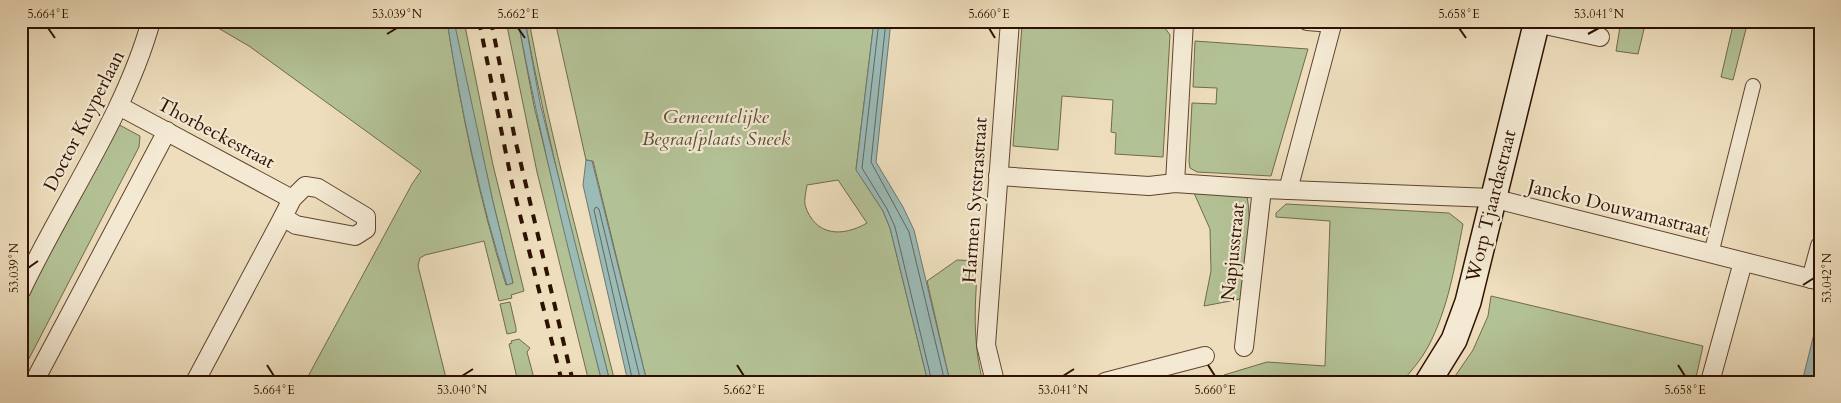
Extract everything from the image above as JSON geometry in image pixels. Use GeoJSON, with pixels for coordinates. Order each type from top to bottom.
{"type":"FeatureCollection","features":[{"type":"Feature","properties":{"kind":"main road","name":"Worp Tjaardastraat"},"geometry":{"type":"LineString","coordinates":[[1428,382],[1454,340],[1468,302],[1536,22]]}},
{"type":"Feature","properties":{"kind":"street","name":"Doctor Kuyperlaan"},"geometry":{"type":"LineString","coordinates":[[21,291],[26,269],[118,106],[142,53],[151,21]]}},
{"type":"Feature","properties":{"kind":"street","name":"Harmen Sytstrastraat"},"geometry":{"type":"LineString","coordinates":[[995,382],[986,345],[1010,21]]}},
{"type":"Feature","properties":{"kind":"street"},"geometry":{"type":"LineString","coordinates":[[1175,183],[1184,21]]}},
{"type":"Feature","properties":{"kind":"street"},"geometry":{"type":"LineString","coordinates":[[1288,190],[1333,22],[1307,21]]}},
{"type":"Feature","properties":{"kind":"street","name":"Worp Tjaardastraat"},"geometry":{"type":"LineString","coordinates":[[1536,22],[1600,38]]}},
{"type":"Feature","properties":{"kind":"street"},"geometry":{"type":"LineString","coordinates":[[1711,254],[1753,86]]}},
{"type":"Feature","properties":{"kind":"street","name":"Thorbeckestraat"},"geometry":{"type":"LineString","coordinates":[[118,106],[292,199]]}},
{"type":"Feature","properties":{"kind":"street"},"geometry":{"type":"LineString","coordinates":[[34,382],[167,131]]}},
{"type":"Feature","properties":{"kind":"street","name":"Napjusstraat"},"geometry":{"type":"LineString","coordinates":[[998,176],[1149,186],[1175,183],[1262,189],[1244,346]]}},
{"type":"Feature","properties":{"kind":"street"},"geometry":{"type":"LineString","coordinates":[[195,382],[292,199],[305,186],[318,188],[366,217],[366,230],[355,236],[296,225],[283,217]]}},
{"type":"Feature","properties":{"kind":"street","name":"Jancko Douwamastraat"},"geometry":{"type":"LineString","coordinates":[[1262,189],[1492,198],[1815,280],[1820,246]]}},
{"type":"Feature","properties":{"kind":"street"},"geometry":{"type":"LineString","coordinates":[[1710,382],[1743,262]]}},
{"type":"Feature","properties":{"kind":"street"},"geometry":{"type":"LineString","coordinates":[[1105,382],[1205,356]]}},
{"type":"Feature","properties":{"kind":"green space"},"geometry":{"type":"Polygon","coordinates":[[[206,21],[447,21],[458,88],[472,154],[487,220],[506,285],[513,283],[455,33],[454,21],[464,21],[493,165],[524,291],[511,295],[512,298],[499,301],[484,241],[425,255],[420,258],[418,266],[447,382],[305,382],[412,184],[421,171],[249,46],[206,21]]]}},
{"type":"Feature","properties":{"kind":"green space"},"geometry":{"type":"Polygon","coordinates":[[[506,21],[518,21],[534,106],[602,382],[589,382],[537,172],[506,21]]]}},
{"type":"Feature","properties":{"kind":"green space"},"geometry":{"type":"Polygon","coordinates":[[[525,21],[529,21],[558,157],[615,382],[610,382],[576,247],[554,157],[525,21]]]}},
{"type":"Feature","properties":{"kind":"green space","name":"Gemeentelijke Begraafplaats Sneek"},"geometry":{"type":"Polygon","coordinates":[[[555,21],[874,21],[856,169],[883,211],[890,228],[928,382],[647,382],[593,161],[586,160],[555,21]],[[838,180],[807,185],[805,205],[810,216],[823,228],[839,232],[849,231],[867,223],[838,180]]]}},
{"type":"Feature","properties":{"kind":"green space"},"geometry":{"type":"Polygon","coordinates":[[[1026,21],[1160,21],[1170,35],[1163,157],[1115,154],[1116,133],[1111,132],[1113,100],[1062,96],[1058,150],[1013,146],[1022,25],[1026,21]]]}},
{"type":"Feature","properties":{"kind":"green space"},"geometry":{"type":"Polygon","coordinates":[[[1588,21],[1646,21],[1638,54],[1616,51],[1620,27],[1588,21]]]}},
{"type":"Feature","properties":{"kind":"green space"},"geometry":{"type":"Polygon","coordinates":[[[1734,21],[1748,21],[1733,80],[1721,77],[1734,21]]]}},
{"type":"Feature","properties":{"kind":"green space"},"geometry":{"type":"Polygon","coordinates":[[[1195,41],[1308,49],[1271,176],[1197,172],[1190,168],[1192,103],[1216,104],[1217,88],[1193,87],[1195,41]]]}},
{"type":"Feature","properties":{"kind":"green space"},"geometry":{"type":"Polygon","coordinates":[[[112,121],[140,136],[139,147],[21,374],[21,297],[112,121]]]}},
{"type":"Feature","properties":{"kind":"green space"},"geometry":{"type":"Polygon","coordinates":[[[1194,193],[1247,195],[1249,247],[1241,299],[1204,306],[1211,271],[1210,229],[1194,193]]]}},
{"type":"Feature","properties":{"kind":"green space"},"geometry":{"type":"Polygon","coordinates":[[[1286,204],[1449,213],[1463,224],[1450,287],[1441,318],[1425,352],[1402,382],[1222,382],[1224,375],[1267,362],[1325,366],[1330,221],[1276,217],[1276,213],[1286,204]]]}},
{"type":"Feature","properties":{"kind":"green space"},"geometry":{"type":"Polygon","coordinates":[[[957,260],[978,261],[975,306],[976,337],[983,382],[950,382],[927,281],[957,260]]]}},
{"type":"Feature","properties":{"kind":"green space"},"geometry":{"type":"Polygon","coordinates":[[[1491,296],[1703,346],[1695,382],[1451,382],[1473,350],[1488,316],[1491,296]]]}},
{"type":"Feature","properties":{"kind":"green space"},"geometry":{"type":"Polygon","coordinates":[[[510,302],[516,332],[507,334],[500,304],[510,302]]]}},
{"type":"Feature","properties":{"kind":"green space"},"geometry":{"type":"Polygon","coordinates":[[[519,339],[530,348],[527,352],[535,382],[518,382],[509,344],[512,343],[511,341],[519,339]]]}},
{"type":"Feature","properties":{"kind":"water"},"geometry":{"type":"Polygon","coordinates":[[[447,21],[454,21],[493,202],[513,283],[507,285],[488,220],[472,154],[458,88],[447,21]]]}},
{"type":"Feature","properties":{"kind":"water"},"geometry":{"type":"Polygon","coordinates":[[[518,21],[525,21],[540,103],[610,382],[602,382],[590,337],[547,157],[518,21]]]}},
{"type":"Feature","properties":{"kind":"water"},"geometry":{"type":"Polygon","coordinates":[[[874,21],[891,21],[876,162],[903,207],[914,230],[950,382],[928,382],[890,228],[883,211],[856,170],[874,21]]]}},
{"type":"Feature","properties":{"kind":"water"},"geometry":{"type":"Polygon","coordinates":[[[586,160],[592,161],[647,382],[628,382],[583,185],[586,160]]]}},
{"type":"Feature","properties":{"kind":"water"},"geometry":{"type":"Polygon","coordinates":[[[1814,334],[1820,335],[1820,380],[1819,382],[1802,382],[1814,334]]]}},
{"type":"Feature","properties":{"kind":"railway"},"geometry":{"type":"LineString","coordinates":[[479,21],[512,183],[562,382]]}},
{"type":"Feature","properties":{"kind":"railway"},"geometry":{"type":"LineString","coordinates":[[491,21],[515,139],[573,382]]}}]}
